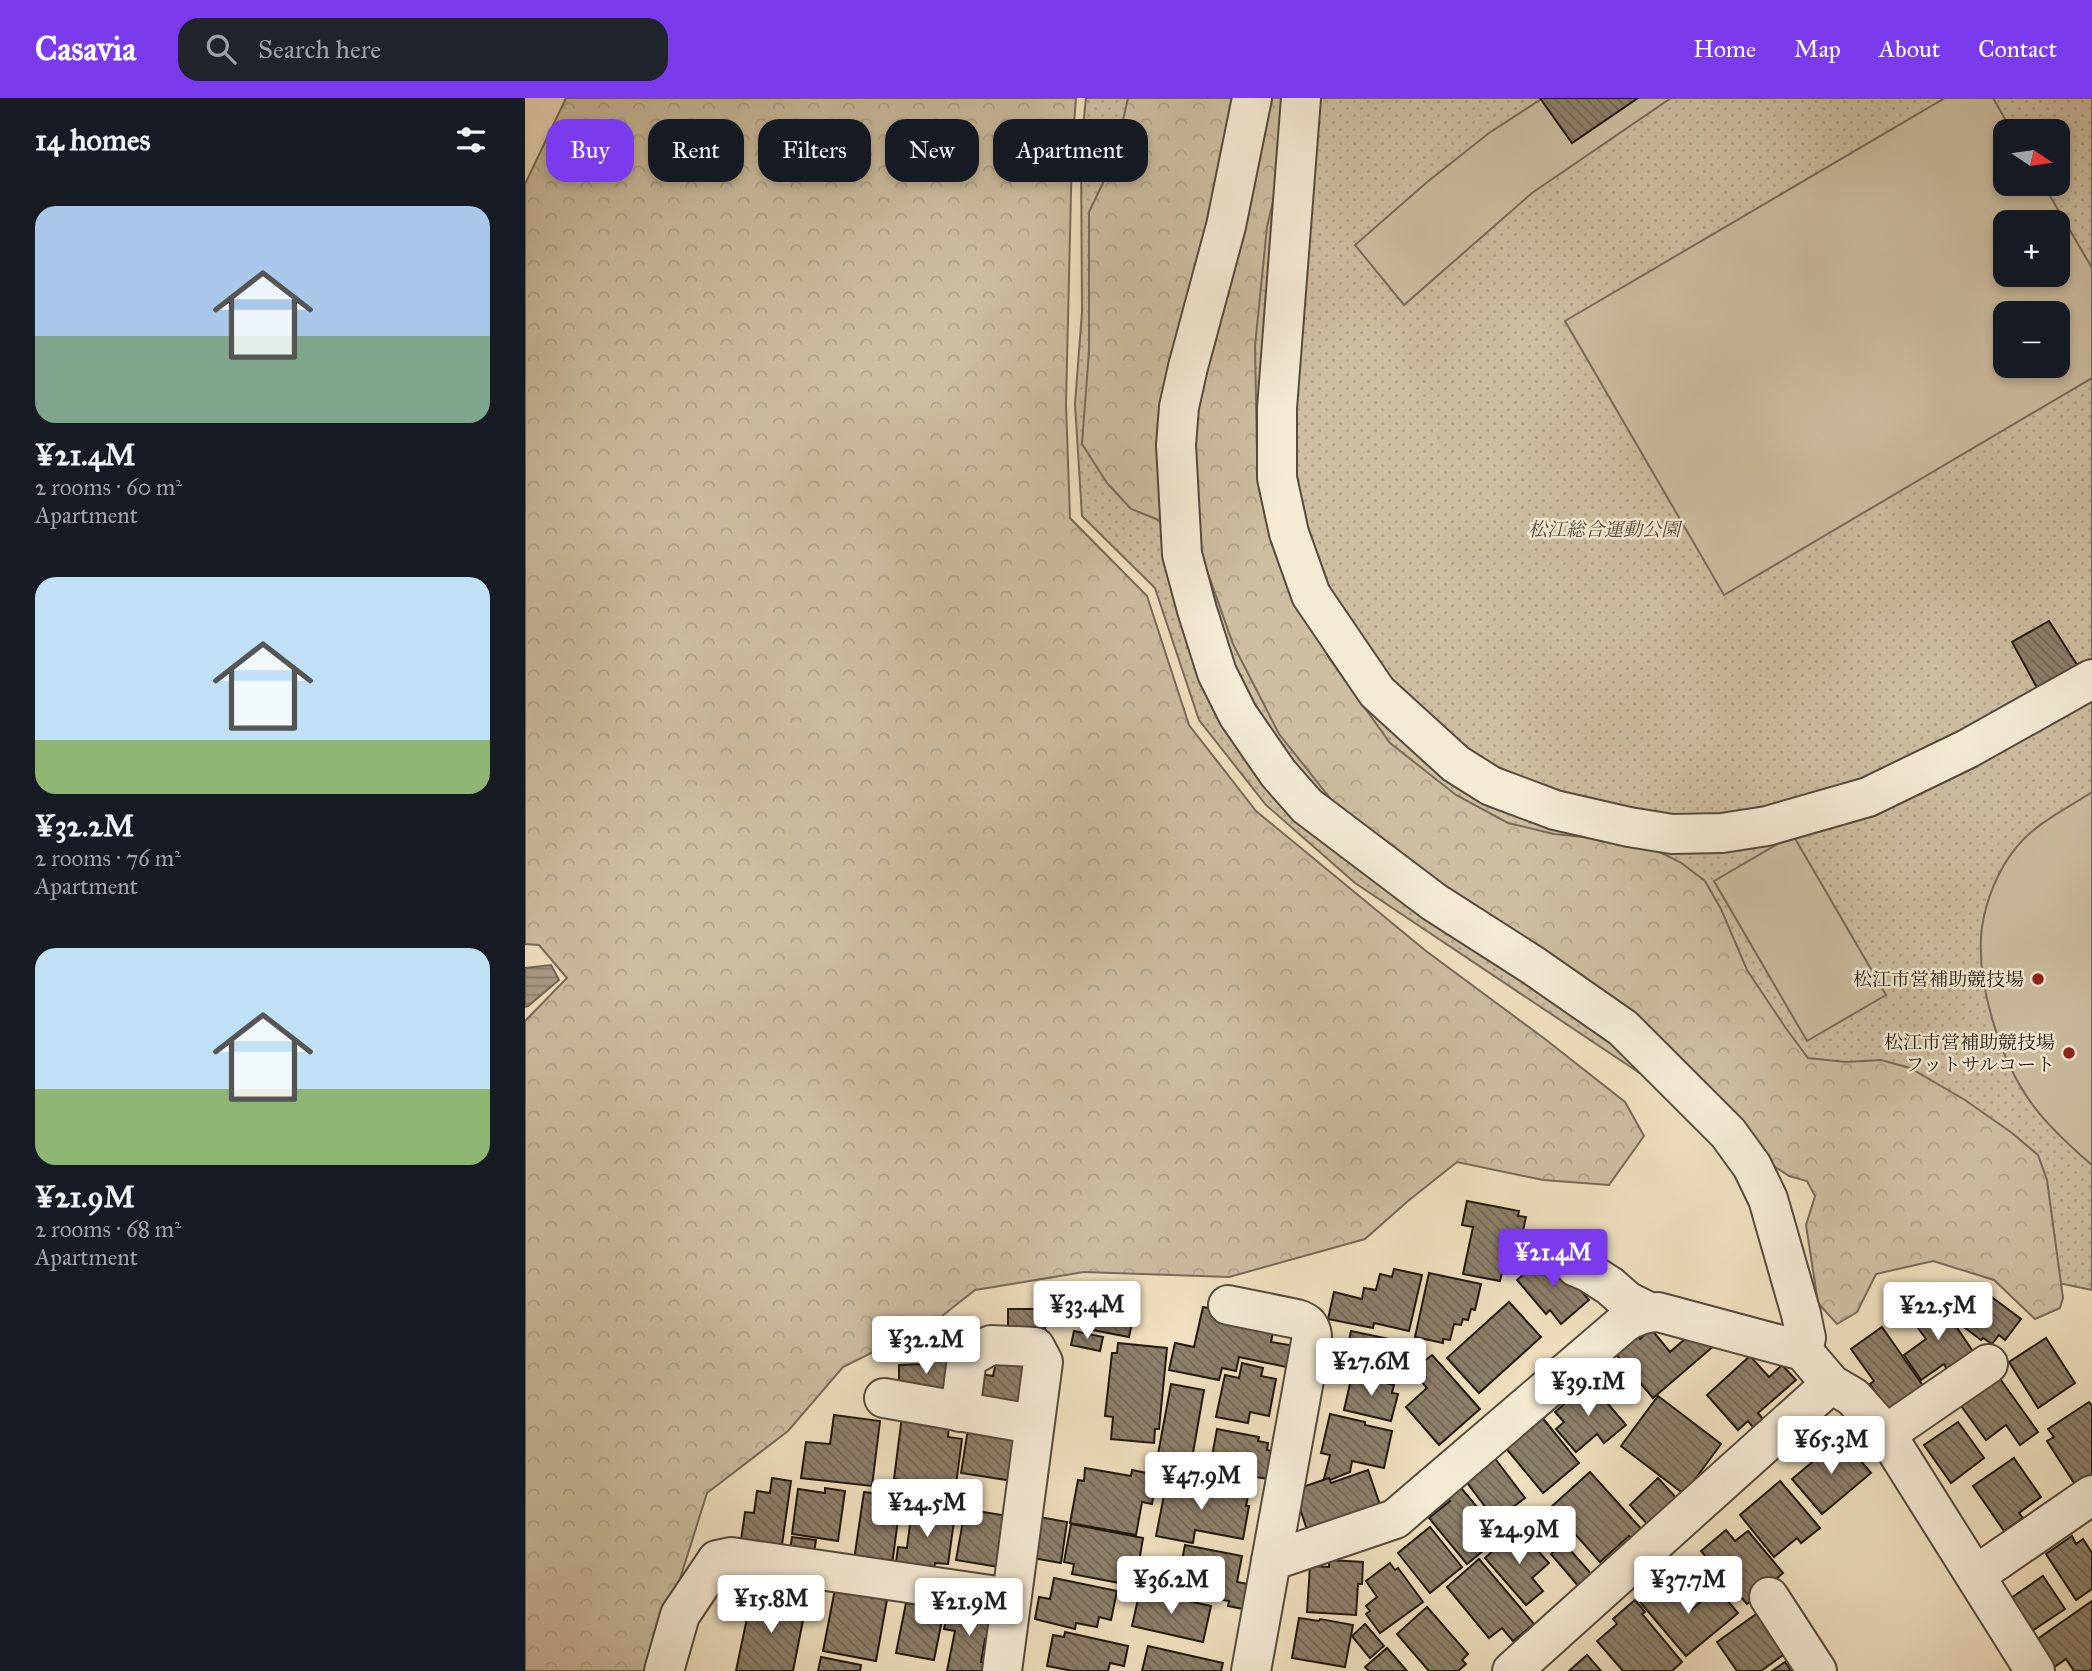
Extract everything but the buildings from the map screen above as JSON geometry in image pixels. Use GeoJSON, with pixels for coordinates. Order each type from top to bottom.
{"type":"FeatureCollection","features":[{"type":"Feature","properties":{"kind":"street"},"geometry":{"type":"LineString","coordinates":[[1252,98],[1226,226],[1179,407],[1176,445],[1182,554],[1217,673],[1238,715],[1278,773],[1307,806],[1434,902],[1534,966],[1623,1028],[1728,1133],[1752,1166],[1768,1199],[1801,1314],[1806,1338],[1803,1351]]}},
{"type":"Feature","properties":{"kind":"street"},"geometry":{"type":"LineString","coordinates":[[1301,98],[1277,408],[1277,478],[1289,533],[1311,595],[1377,692],[1456,764],[1491,786],[1555,810],[1672,834],[1721,833],[1767,826],[1868,797],[1967,749],[2092,679]]}},
{"type":"Feature","properties":{"kind":"street"},"geometry":{"type":"LineString","coordinates":[[1576,1267],[1611,1286],[1627,1301],[1649,1311],[1678,1316],[1803,1351],[1831,1384],[1853,1397],[1886,1434],[2035,1671]]}},
{"type":"Feature","properties":{"kind":"street"},"geometry":{"type":"LineString","coordinates":[[1228,1305],[1306,1322],[1311,1328],[1312,1336],[1251,1671]]}},
{"type":"Feature","properties":{"kind":"street"},"geometry":{"type":"LineString","coordinates":[[1271,1561],[1395,1519],[1624,1323],[1649,1311]]}},
{"type":"Feature","properties":{"kind":"street"},"geometry":{"type":"LineString","coordinates":[[960,1412],[967,1358],[991,1345],[1035,1347],[1043,1362],[1002,1671]]}},
{"type":"Feature","properties":{"kind":"street"},"geometry":{"type":"LineString","coordinates":[[1886,1434],[1988,1364]]}},
{"type":"Feature","properties":{"kind":"street"},"geometry":{"type":"LineString","coordinates":[[1511,1671],[1831,1384]]}},
{"type":"Feature","properties":{"kind":"street"},"geometry":{"type":"LineString","coordinates":[[884,1398],[1021,1422]]}},
{"type":"Feature","properties":{"kind":"street"},"geometry":{"type":"LineString","coordinates":[[1976,1575],[2092,1495]]}},
{"type":"Feature","properties":{"kind":"street"},"geometry":{"type":"LineString","coordinates":[[664,1671],[680,1615],[717,1560],[731,1557],[1011,1598]]}},
{"type":"Feature","properties":{"kind":"street"},"geometry":{"type":"LineString","coordinates":[[1769,1597],[1817,1671]]}},
{"type":"Feature","properties":{"kind":"green space"},"geometry":{"type":"Polygon","coordinates":[[[566,98],[1076,98],[1074,119],[993,119],[993,182],[1071,182],[1066,404],[1070,518],[1147,596],[1189,725],[1256,811],[1426,951],[1625,1102],[1644,1136],[1609,1185],[1543,1180],[1457,1162],[1365,1239],[1229,1277],[1084,1272],[975,1290],[937,1320],[843,1367],[788,1431],[707,1493],[651,1671],[525,1671],[525,1021],[567,978],[539,945],[525,944],[525,184],[546,140],[546,182],[634,182],[634,119],[556,119],[566,98]]]}},
{"type":"Feature","properties":{"kind":"green space","name":"松江総合運動公園"},"geometry":{"type":"Polygon","coordinates":[[[1086,98],[2092,98],[2092,1290],[1981,1267],[1683,1102],[1355,883],[1266,805],[1199,720],[1155,588],[1082,516],[1075,404],[1082,312],[1081,182],[1148,182],[1148,119],[1084,119],[1086,98]]]}},
{"type":"Feature","properties":{"kind":"green space"},"geometry":{"type":"Polygon","coordinates":[[[1128,98],[1288,98],[1280,172],[1267,227],[1255,346],[1257,453],[1286,565],[1329,658],[1390,743],[1456,795],[1508,823],[1554,834],[1641,843],[1680,862],[1705,881],[1721,909],[1747,970],[1808,1058],[1846,1062],[1881,1060],[1910,1068],[1965,1100],[2012,1133],[2038,1155],[2047,1180],[2063,1298],[2060,1308],[2035,1319],[1994,1280],[1933,1261],[1876,1274],[1857,1312],[1837,1324],[1818,1303],[1806,1225],[1815,1196],[1807,1181],[1789,1176],[1763,1159],[1573,982],[1334,803],[1279,734],[1233,644],[1210,579],[1191,540],[1156,519],[1131,509],[1107,483],[1082,444],[1089,351],[1089,212],[1103,182],[1148,182],[1148,119],[1123,119],[1128,98]]]}},
{"type":"Feature","properties":{"kind":"green space"},"geometry":{"type":"Polygon","coordinates":[[[1543,98],[1671,98],[1532,193],[1404,305],[1355,245],[1489,133],[1543,98]]]}},
{"type":"Feature","properties":{"kind":"green space"},"geometry":{"type":"Polygon","coordinates":[[[1945,98],[1993,98],[2005,119],[1993,119],[1993,196],[2050,196],[2058,210],[1993,210],[1993,287],[2070,287],[2070,230],[2092,268],[2092,378],[1724,595],[1565,321],[1945,98]]]}},
{"type":"Feature","properties":{"kind":"green space","name":"松江市営補助競技場"},"geometry":{"type":"Polygon","coordinates":[[[2092,792],[2092,1165],[2060,1136],[2020,1086],[1992,1020],[1982,972],[1981,949],[1986,906],[2009,857],[2041,824],[2092,792]]]}},
{"type":"Feature","properties":{"kind":"green space"},"geometry":{"type":"Polygon","coordinates":[[[1793,835],[1886,995],[1807,1041],[1714,881],[1793,835]]]}},
{"type":"Feature","properties":{"kind":"shaded area"},"geometry":{"type":"Polygon","coordinates":[[[551,965],[559,980],[525,1007],[525,968],[551,965]]]}},
{"type":"Feature","properties":{"kind":"place","name":"松江市営補助競技場"},"geometry":{"type":"Point","coordinates":[2038,979]}},
{"type":"Feature","properties":{"kind":"place","name":"松江市営補助競技場 フットサルコート"},"geometry":{"type":"Point","coordinates":[2069,1053]}}]}
